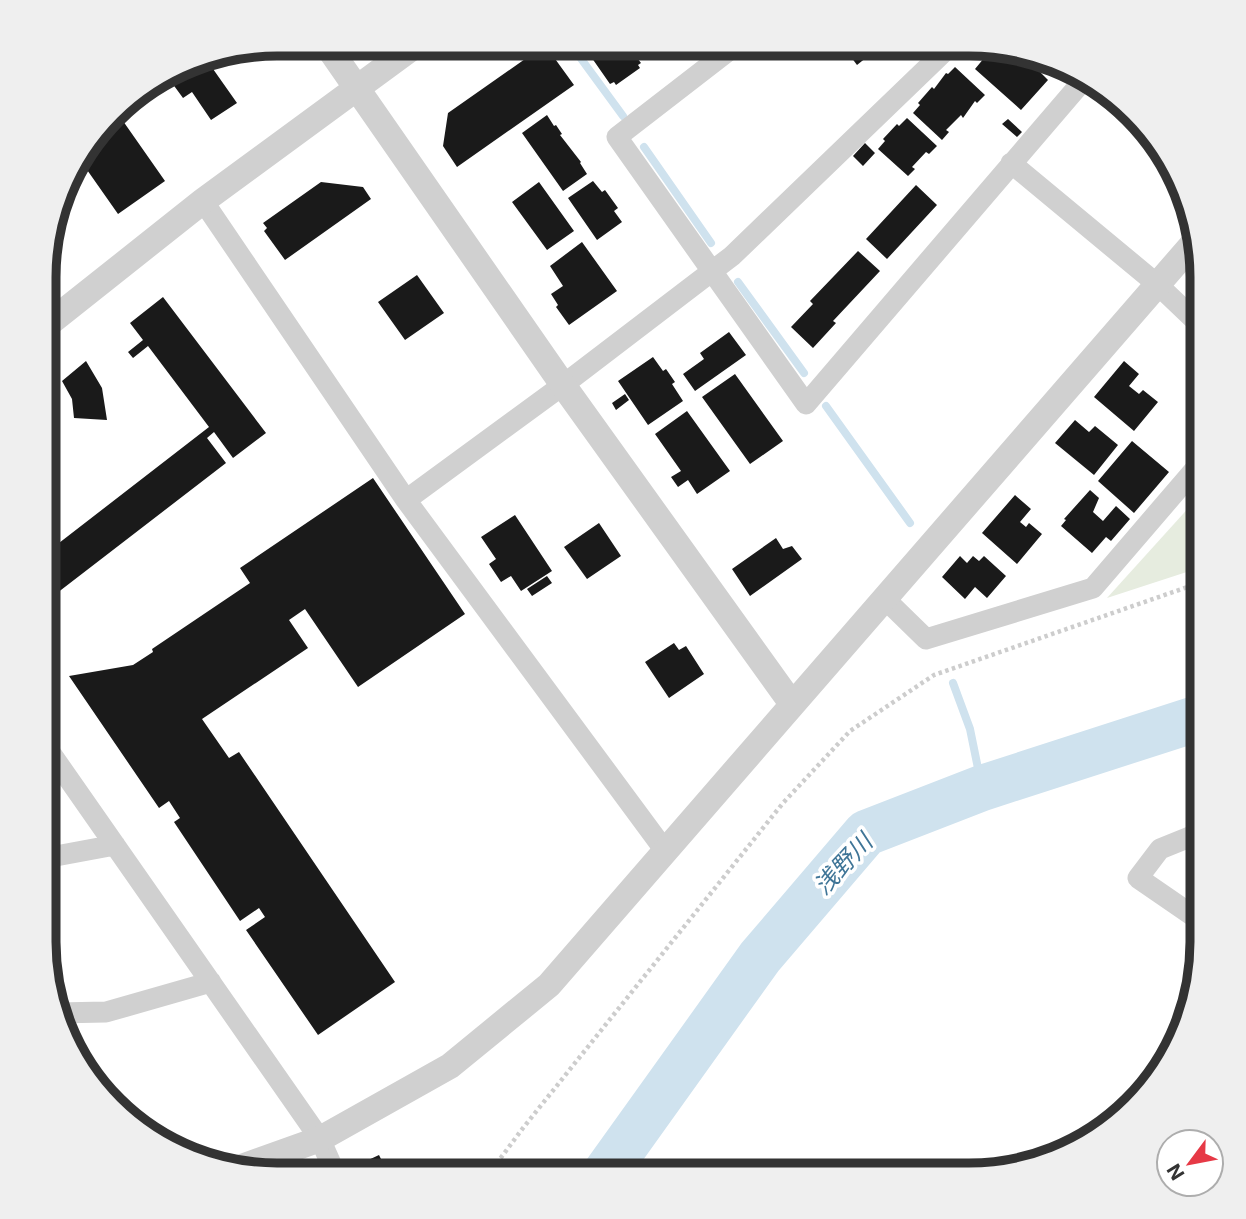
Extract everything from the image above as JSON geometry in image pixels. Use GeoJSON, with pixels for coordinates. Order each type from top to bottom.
{"type":"FeatureCollection","features":[{"type":"Feature","properties":{"kind":"street"},"geometry":{"type":"LineString","coordinates":[[335,56],[563,384],[792,704]]}},
{"type":"Feature","properties":{"kind":"street"},"geometry":{"type":"LineString","coordinates":[[56,318],[203,201],[401,56]]}},
{"type":"Feature","properties":{"kind":"street"},"geometry":{"type":"LineString","coordinates":[[722,56],[617,137],[806,404],[1078,86]]}},
{"type":"Feature","properties":{"kind":"street"},"geometry":{"type":"LineString","coordinates":[[406,500],[732,256],[940,56]]}},
{"type":"Feature","properties":{"kind":"street"},"geometry":{"type":"LineString","coordinates":[[1011,163],[1158,285],[1190,316]]}},
{"type":"Feature","properties":{"kind":"street"},"geometry":{"type":"LineString","coordinates":[[203,201],[406,500],[666,852]]}},
{"type":"Feature","properties":{"kind":"street"},"geometry":{"type":"LineString","coordinates":[[256,1162],[320,1139],[450,1066],[548,985],[1188,249]]}},
{"type":"Feature","properties":{"kind":"street"},"geometry":{"type":"LineString","coordinates":[[885,599],[926,639],[1093,588],[1190,475]]}},
{"type":"Feature","properties":{"kind":"street"},"geometry":{"type":"LineString","coordinates":[[56,761],[320,1139],[331,1163]]}},
{"type":"Feature","properties":{"kind":"street"},"geometry":{"type":"LineString","coordinates":[[1190,837],[1160,849],[1138,878],[1190,914]]}},
{"type":"Feature","properties":{"kind":"street"},"geometry":{"type":"LineString","coordinates":[[56,856],[115,845]]}},
{"type":"Feature","properties":{"kind":"street"},"geometry":{"type":"LineString","coordinates":[[69,1013],[106,1012],[211,982]]}},
{"type":"Feature","properties":{"kind":"path"},"geometry":{"type":"LineString","coordinates":[[497,1163],[783,803],[850,731],[934,675],[1190,586]]}},
{"type":"Feature","properties":{"kind":"shaded area"},"geometry":{"type":"Polygon","coordinates":[[[1190,506],[1190,571],[1107,598],[1190,506]]]}},
{"type":"Feature","properties":{"kind":"building"},"geometry":{"type":"Polygon","coordinates":[[[529,56],[553,56],[574,85],[457,167],[443,146],[448,113],[529,56]]]}},
{"type":"Feature","properties":{"kind":"building"},"geometry":{"type":"Polygon","coordinates":[[[590,56],[636,56],[641,63],[638,65],[640,68],[616,85],[614,82],[610,84],[590,56]]]}},
{"type":"Feature","properties":{"kind":"building"},"geometry":{"type":"Polygon","coordinates":[[[850,56],[868,56],[857,65],[850,56]]]}},
{"type":"Feature","properties":{"kind":"building"},"geometry":{"type":"Polygon","coordinates":[[[985,57],[997,58],[1034,66],[1048,80],[1021,110],[975,69],[985,57]]]}},
{"type":"Feature","properties":{"kind":"building"},"geometry":{"type":"Polygon","coordinates":[[[211,66],[237,103],[211,120],[192,92],[183,98],[172,83],[211,66]]]}},
{"type":"Feature","properties":{"kind":"building"},"geometry":{"type":"Polygon","coordinates":[[[955,67],[985,95],[977,103],[975,101],[963,118],[961,115],[946,130],[949,132],[942,140],[913,113],[932,87],[934,89],[946,73],[955,67]]]}},
{"type":"Feature","properties":{"kind":"building"},"geometry":{"type":"Polygon","coordinates":[[[547,115],[587,174],[563,191],[522,133],[547,115]]]}},
{"type":"Feature","properties":{"kind":"building"},"geometry":{"type":"Polygon","coordinates":[[[907,118],[937,146],[929,154],[926,152],[912,167],[915,169],[908,176],[878,149],[897,124],[899,126],[907,118]]]}},
{"type":"Feature","properties":{"kind":"building"},"geometry":{"type":"Polygon","coordinates":[[[1008,119],[1022,132],[1017,137],[1002,124],[1008,119]]]}},
{"type":"Feature","properties":{"kind":"building"},"geometry":{"type":"Polygon","coordinates":[[[122,120],[165,181],[118,214],[86,168],[93,154],[122,120]]]}},
{"type":"Feature","properties":{"kind":"building"},"geometry":{"type":"Polygon","coordinates":[[[865,143],[875,153],[863,166],[853,156],[865,143]]]}},
{"type":"Feature","properties":{"kind":"building"},"geometry":{"type":"Polygon","coordinates":[[[593,181],[602,192],[605,190],[618,208],[614,211],[622,222],[597,240],[568,198],[593,181]]]}},
{"type":"Feature","properties":{"kind":"building"},"geometry":{"type":"Polygon","coordinates":[[[321,182],[363,187],[371,199],[285,260],[264,231],[267,228],[263,223],[321,182]]]}},
{"type":"Feature","properties":{"kind":"building"},"geometry":{"type":"Polygon","coordinates":[[[539,182],[574,231],[547,250],[512,202],[539,182]]]}},
{"type":"Feature","properties":{"kind":"building"},"geometry":{"type":"Polygon","coordinates":[[[916,185],[937,205],[887,259],[866,239],[916,185]]]}},
{"type":"Feature","properties":{"kind":"building"},"geometry":{"type":"Polygon","coordinates":[[[582,242],[617,291],[569,325],[556,307],[558,305],[551,294],[563,286],[550,266],[582,242]]]}},
{"type":"Feature","properties":{"kind":"building"},"geometry":{"type":"Polygon","coordinates":[[[858,251],[880,271],[833,321],[836,323],[813,348],[791,327],[813,304],[810,301],[858,251]]]}},
{"type":"Feature","properties":{"kind":"building"},"geometry":{"type":"Polygon","coordinates":[[[417,275],[444,313],[405,340],[378,302],[417,275]]]}},
{"type":"Feature","properties":{"kind":"building"},"geometry":{"type":"Polygon","coordinates":[[[163,297],[266,433],[233,458],[214,432],[207,438],[226,463],[56,594],[56,539],[59,543],[209,427],[148,346],[133,358],[128,352],[143,340],[130,323],[163,297]]]}},
{"type":"Feature","properties":{"kind":"building"},"geometry":{"type":"Polygon","coordinates":[[[729,332],[746,355],[695,391],[683,374],[704,359],[700,353],[729,332]]]}},
{"type":"Feature","properties":{"kind":"building"},"geometry":{"type":"Polygon","coordinates":[[[653,357],[675,382],[672,384],[683,401],[648,425],[618,381],[653,357]]]}},
{"type":"Feature","properties":{"kind":"building"},"geometry":{"type":"Polygon","coordinates":[[[86,361],[102,388],[107,420],[74,418],[72,399],[62,381],[86,361]]]}},
{"type":"Feature","properties":{"kind":"building"},"geometry":{"type":"Polygon","coordinates":[[[1124,361],[1139,374],[1129,386],[1139,394],[1143,390],[1158,402],[1134,431],[1094,397],[1124,361]]]}},
{"type":"Feature","properties":{"kind":"building"},"geometry":{"type":"Polygon","coordinates":[[[735,374],[783,441],[750,464],[702,397],[735,374]]]}},
{"type":"Feature","properties":{"kind":"building"},"geometry":{"type":"Polygon","coordinates":[[[625,394],[629,400],[616,410],[612,403],[625,394]]]}},
{"type":"Feature","properties":{"kind":"building"},"geometry":{"type":"Polygon","coordinates":[[[687,411],[730,471],[697,494],[688,480],[678,487],[671,477],[681,471],[655,434],[687,411]]]}},
{"type":"Feature","properties":{"kind":"building"},"geometry":{"type":"Polygon","coordinates":[[[1075,420],[1089,432],[1095,426],[1118,445],[1094,475],[1055,443],[1075,420]]]}},
{"type":"Feature","properties":{"kind":"building"},"geometry":{"type":"Polygon","coordinates":[[[1132,441],[1169,472],[1134,513],[1098,481],[1132,441]]]}},
{"type":"Feature","properties":{"kind":"building"},"geometry":{"type":"Polygon","coordinates":[[[373,478],[465,614],[358,687],[305,609],[289,620],[308,648],[202,719],[229,758],[239,752],[395,982],[318,1035],[246,930],[265,917],[259,908],[240,921],[174,822],[180,818],[169,801],[159,808],[69,676],[133,665],[153,652],[152,649],[250,583],[240,568],[373,478]]]}},
{"type":"Feature","properties":{"kind":"building"},"geometry":{"type":"Polygon","coordinates":[[[1090,490],[1099,498],[1093,512],[1103,521],[1116,506],[1130,519],[1111,541],[1106,537],[1092,553],[1061,526],[1090,490]]]}},
{"type":"Feature","properties":{"kind":"building"},"geometry":{"type":"Polygon","coordinates":[[[1015,495],[1031,509],[1020,522],[1026,527],[1029,523],[1042,534],[1017,564],[982,533],[1015,495]]]}},
{"type":"Feature","properties":{"kind":"building"},"geometry":{"type":"Polygon","coordinates":[[[515,515],[552,571],[521,591],[511,576],[501,582],[489,564],[496,559],[481,537],[515,515]]]}},
{"type":"Feature","properties":{"kind":"building"},"geometry":{"type":"Polygon","coordinates":[[[599,523],[621,556],[587,579],[564,547],[599,523]]]}},
{"type":"Feature","properties":{"kind":"building"},"geometry":{"type":"Polygon","coordinates":[[[776,538],[783,549],[792,546],[802,559],[750,596],[732,569],[776,538]]]}},
{"type":"Feature","properties":{"kind":"building"},"geometry":{"type":"Polygon","coordinates":[[[960,556],[967,563],[973,556],[979,561],[984,556],[1006,576],[987,598],[975,587],[965,599],[942,577],[960,556]]]}},
{"type":"Feature","properties":{"kind":"building"},"geometry":{"type":"Polygon","coordinates":[[[547,576],[552,583],[532,596],[527,589],[547,576]]]}},
{"type":"Feature","properties":{"kind":"building"},"geometry":{"type":"Polygon","coordinates":[[[674,643],[679,650],[686,646],[704,674],[669,698],[645,662],[674,643]]]}},
{"type":"Feature","properties":{"kind":"building"},"geometry":{"type":"Polygon","coordinates":[[[379,1155],[383,1163],[362,1163],[379,1155]]]}},
{"type":"Feature","properties":{"kind":"waterway"},"geometry":{"type":"LineString","coordinates":[[579,56],[623,116]]}},
{"type":"Feature","properties":{"kind":"waterway"},"geometry":{"type":"LineString","coordinates":[[644,147],[711,243]]}},
{"type":"Feature","properties":{"kind":"waterway"},"geometry":{"type":"LineString","coordinates":[[738,282],[804,373]]}},
{"type":"Feature","properties":{"kind":"waterway"},"geometry":{"type":"LineString","coordinates":[[826,406],[910,523]]}},
{"type":"Feature","properties":{"kind":"waterway"},"geometry":{"type":"LineString","coordinates":[[953,683],[970,729],[982,788]]}},
{"type":"Feature","properties":{"kind":"waterway","name":"浅野川"},"geometry":{"type":"LineString","coordinates":[[613,1163],[760,957],[866,833],[982,788],[1190,721]]}}]}
